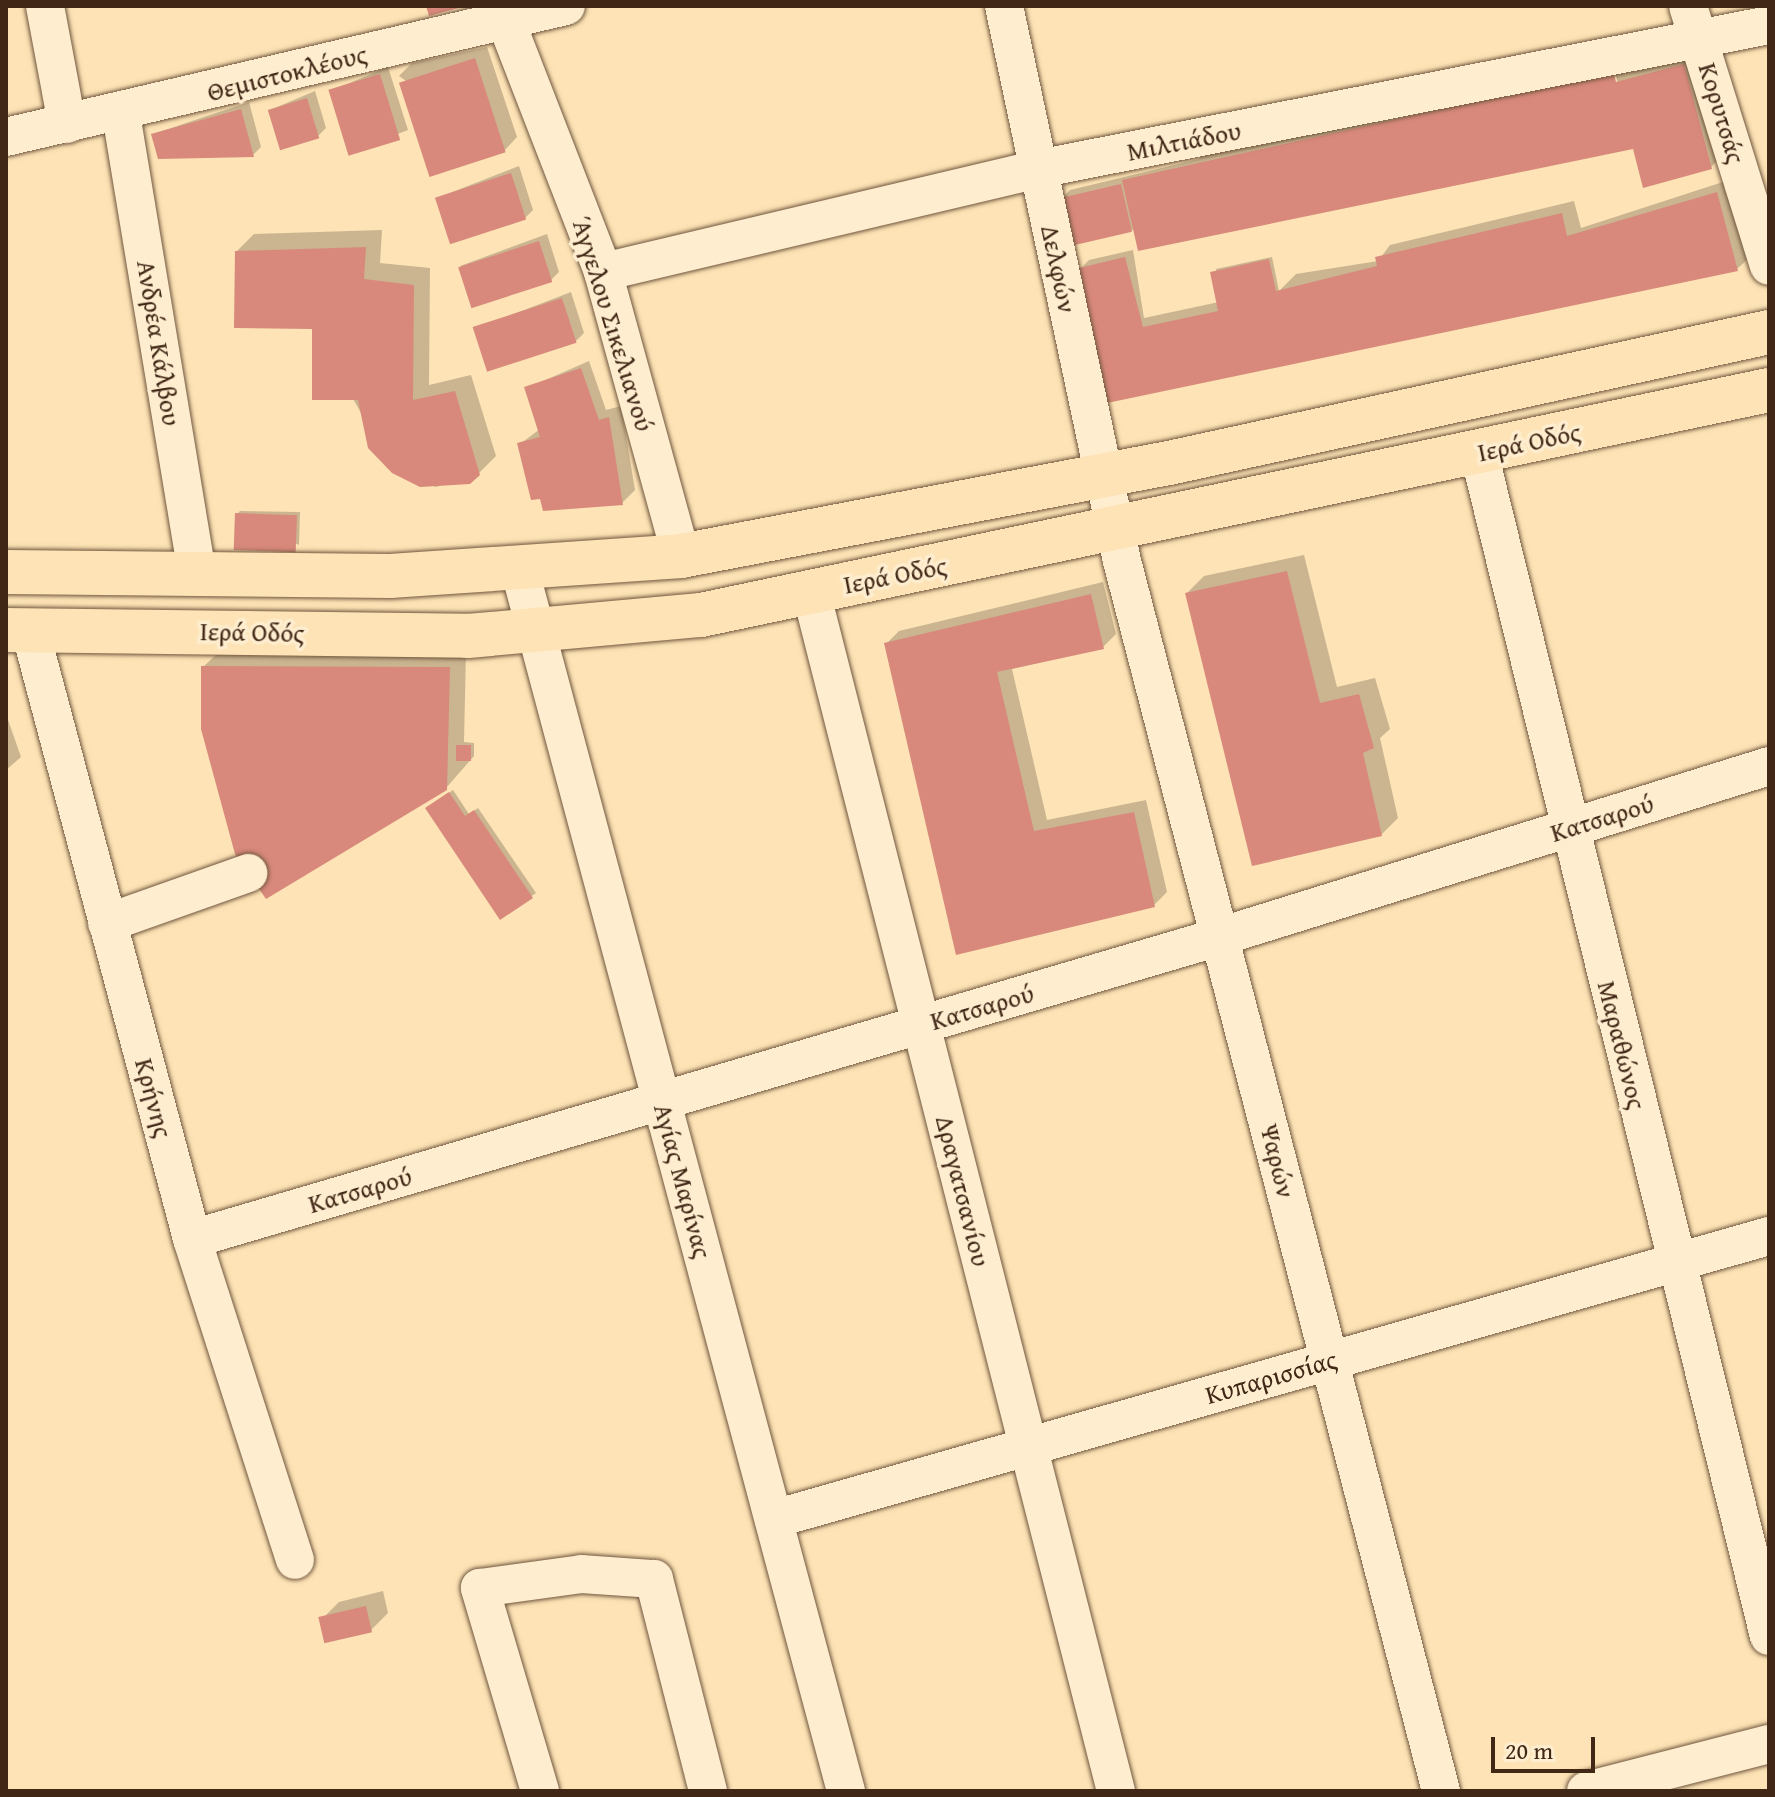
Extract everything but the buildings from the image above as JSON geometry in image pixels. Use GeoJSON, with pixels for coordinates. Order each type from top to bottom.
{"type":"FeatureCollection","features":[{"type":"Feature","properties":{"kind":"main road"},"geometry":{"type":"LineString","coordinates":[[6,572],[520,571],[681,556],[1103,476],[1769,332]]}},
{"type":"Feature","properties":{"kind":"main road","name":"Ιερά Οδός"},"geometry":{"type":"LineString","coordinates":[[18,630],[537,634],[701,615],[1115,531],[1769,390]]}},
{"type":"Feature","properties":{"kind":"street"},"geometry":{"type":"LineString","coordinates":[[45,6],[67,124]]}},
{"type":"Feature","properties":{"kind":"street","name":"Θεμιστοκλέους"},"geometry":{"type":"LineString","coordinates":[[6,137],[121,114],[503,13],[566,6]]}},
{"type":"Feature","properties":{"kind":"street","name":"Δελφών"},"geometry":{"type":"LineString","coordinates":[[1004,6],[1115,531]]}},
{"type":"Feature","properties":{"kind":"street","name":"Άγγελου Σικελιανού"},"geometry":{"type":"LineString","coordinates":[[503,13],[603,272],[681,556]]}},
{"type":"Feature","properties":{"kind":"street","name":"Μιλτιάδου"},"geometry":{"type":"LineString","coordinates":[[603,272],[1038,169],[1694,23],[1769,25]]}},
{"type":"Feature","properties":{"kind":"street","name":"Κορυτσάς"},"geometry":{"type":"LineString","coordinates":[[1694,23],[1769,266]]}},
{"type":"Feature","properties":{"kind":"street","name":"Ανδρέα Κάλβου"},"geometry":{"type":"LineString","coordinates":[[121,114],[197,573]]}},
{"type":"Feature","properties":{"kind":"street","name":"Μαραθώνος"},"geometry":{"type":"LineString","coordinates":[[1479,453],[1769,1636]]}},
{"type":"Feature","properties":{"kind":"street","name":"Ψαρών"},"geometry":{"type":"LineString","coordinates":[[1115,531],[1441,1791]]}},
{"type":"Feature","properties":{"kind":"street","name":"Αγίας Μαρίνας"},"geometry":{"type":"LineString","coordinates":[[520,571],[846,1791]]}},
{"type":"Feature","properties":{"kind":"street","name":"Δραγατσανίου"},"geometry":{"type":"LineString","coordinates":[[811,592],[1026,1447],[1116,1791]]}},
{"type":"Feature","properties":{"kind":"street","name":"Κρήνης"},"geometry":{"type":"LineString","coordinates":[[18,630],[107,923],[192,1239],[295,1560]]}},
{"type":"Feature","properties":{"kind":"street","name":"Κατσαρού"},"geometry":{"type":"LineString","coordinates":[[192,1239],[1222,936],[1769,766]]}},
{"type":"Feature","properties":{"kind":"street"},"geometry":{"type":"LineString","coordinates":[[107,923],[248,873]]}},
{"type":"Feature","properties":{"kind":"street","name":"Κυπαρισσίας"},"geometry":{"type":"LineString","coordinates":[[774,1519],[1769,1236]]}},
{"type":"Feature","properties":{"kind":"street"},"geometry":{"type":"LineString","coordinates":[[540,1791],[480,1588],[582,1574],[654,1579],[708,1791]]}},
{"type":"Feature","properties":{"kind":"street"},"geometry":{"type":"LineString","coordinates":[[1586,1791],[1769,1744]]}}]}
